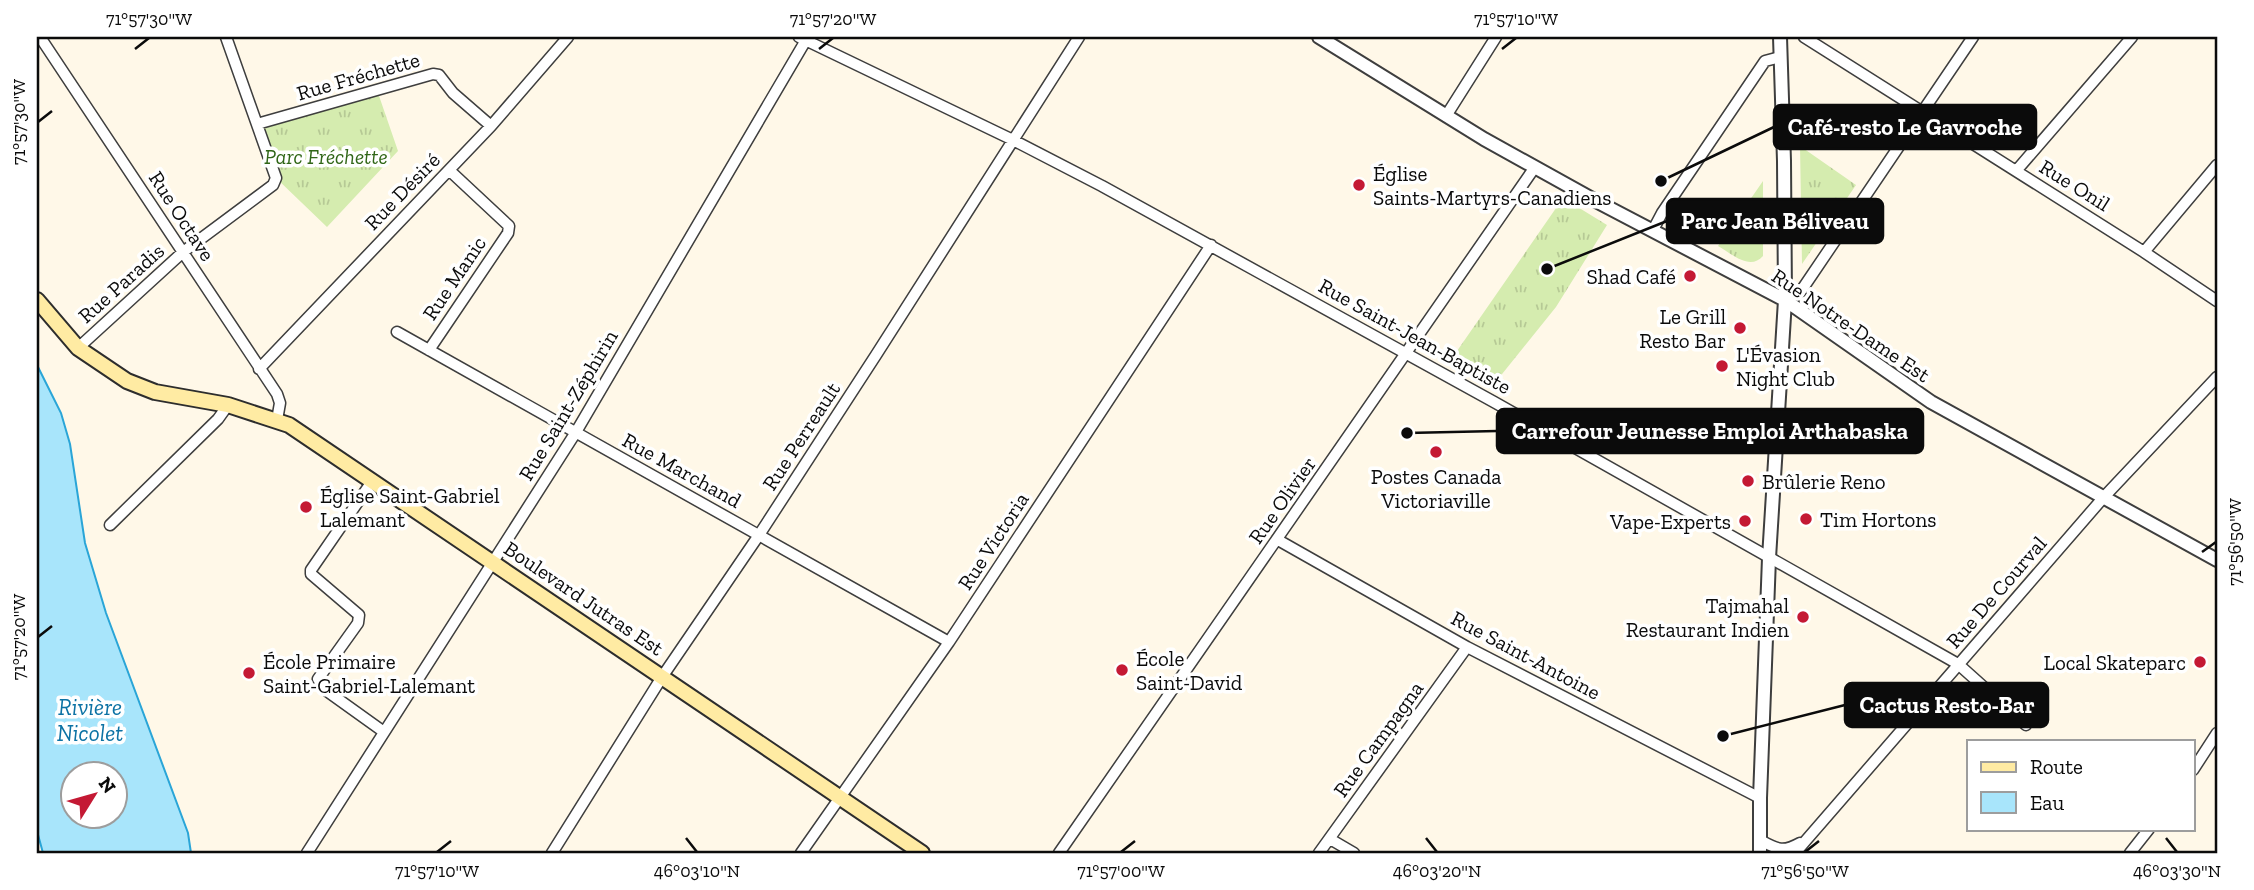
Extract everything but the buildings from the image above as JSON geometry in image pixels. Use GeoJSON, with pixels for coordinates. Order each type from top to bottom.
{"type":"FeatureCollection","features":[{"type":"Feature","properties":{"kind":"main road","name":"Boulevard Jutras Est"},"geometry":{"type":"LineString","coordinates":[[37,300],[78,348],[137,385],[228,405],[289,425],[922,853]]}},
{"type":"Feature","properties":{"kind":"street","name":"Rue Octave"},"geometry":{"type":"LineString","coordinates":[[40,37],[277,394],[280,403],[277,420]]}},
{"type":"Feature","properties":{"kind":"street"},"geometry":{"type":"LineString","coordinates":[[226,37],[257,124]]}},
{"type":"Feature","properties":{"kind":"street","name":"Rue Désiré"},"geometry":{"type":"LineString","coordinates":[[259,369],[491,126],[568,37]]}},
{"type":"Feature","properties":{"kind":"street","name":"Rue Perreault"},"geometry":{"type":"LineString","coordinates":[[552,853],[662,677],[759,535],[1079,37]]}},
{"type":"Feature","properties":{"kind":"street","name":"Rue Notre-Dame Est"},"geometry":{"type":"LineString","coordinates":[[1320,37],[1446,116],[1535,167],[1785,300],[1931,402],[2217,560]]}},
{"type":"Feature","properties":{"kind":"street"},"geometry":{"type":"LineString","coordinates":[[1446,116],[1496,37]]}},
{"type":"Feature","properties":{"kind":"street"},"geometry":{"type":"LineString","coordinates":[[1760,847],[1769,558],[1785,300],[1780,37]]}},
{"type":"Feature","properties":{"kind":"street","name":"Rue Onil"},"geometry":{"type":"LineString","coordinates":[[1804,37],[2217,301]]}},
{"type":"Feature","properties":{"kind":"street"},"geometry":{"type":"LineString","coordinates":[[1785,300],[1801,291],[1973,37]]}},
{"type":"Feature","properties":{"kind":"street"},"geometry":{"type":"LineString","coordinates":[[2016,171],[2132,37]]}},
{"type":"Feature","properties":{"kind":"street","name":"Rue Saint-Jean-Baptiste"},"geometry":{"type":"LineString","coordinates":[[802,38],[1013,140],[1212,245],[1494,402],[1958,664],[2026,724]]}},
{"type":"Feature","properties":{"kind":"street","name":"Rue Saint-Zéphirin"},"geometry":{"type":"LineString","coordinates":[[307,853],[576,432],[802,38]]}},
{"type":"Feature","properties":{"kind":"street"},"geometry":{"type":"LineString","coordinates":[[1653,230],[1765,61],[1780,57]]}},
{"type":"Feature","properties":{"kind":"street","name":"Rue Fréchette"},"geometry":{"type":"LineString","coordinates":[[257,124],[433,74],[439,75],[453,93],[491,126]]}},
{"type":"Feature","properties":{"kind":"street","name":"Rue Paradis"},"geometry":{"type":"LineString","coordinates":[[78,348],[183,252],[274,185],[276,178],[257,124]]}},
{"type":"Feature","properties":{"kind":"street"},"geometry":{"type":"LineString","coordinates":[[2144,252],[2217,165]]}},
{"type":"Feature","properties":{"kind":"street","name":"Rue Olivier"},"geometry":{"type":"LineString","coordinates":[[1059,853],[1535,167]]}},
{"type":"Feature","properties":{"kind":"street","name":"Rue Manic"},"geometry":{"type":"LineString","coordinates":[[429,350],[508,233],[509,226],[449,170]]}},
{"type":"Feature","properties":{"kind":"street","name":"Rue Victoria"},"geometry":{"type":"LineString","coordinates":[[801,853],[950,642],[1212,245]]}},
{"type":"Feature","properties":{"kind":"street","name":"Rue Marchand"},"geometry":{"type":"LineString","coordinates":[[397,332],[950,642]]}},
{"type":"Feature","properties":{"kind":"street","name":"Rue De Courval"},"geometry":{"type":"LineString","coordinates":[[1795,853],[2104,498],[2217,377]]}},
{"type":"Feature","properties":{"kind":"street"},"geometry":{"type":"LineString","coordinates":[[110,526],[218,419],[228,405]]}},
{"type":"Feature","properties":{"kind":"street"},"geometry":{"type":"LineString","coordinates":[[373,480],[311,570],[313,578],[359,615],[358,623],[318,679],[324,689],[384,732]]}},
{"type":"Feature","properties":{"kind":"street","name":"Rue Saint-Antoine"},"geometry":{"type":"LineString","coordinates":[[1278,540],[1467,647],[1760,798]]}},
{"type":"Feature","properties":{"kind":"street","name":"Rue Campagna"},"geometry":{"type":"LineString","coordinates":[[1320,853],[1467,647]]}},
{"type":"Feature","properties":{"kind":"street"},"geometry":{"type":"LineString","coordinates":[[2194,768],[2217,733]]}},
{"type":"Feature","properties":{"kind":"street"},"geometry":{"type":"LineString","coordinates":[[2130,853],[2148,830]]}},
{"type":"Feature","properties":{"kind":"street","name":"Rue De Courval"},"geometry":{"type":"LineString","coordinates":[[1760,847],[1789,849],[1809,837]]}},
{"type":"Feature","properties":{"kind":"street"},"geometry":{"type":"LineString","coordinates":[[1330,839],[1354,853]]}},
{"type":"Feature","properties":{"kind":"green space","name":"Parc Fréchette"},"geometry":{"type":"Polygon","coordinates":[[[377,90],[398,151],[327,227],[276,178],[257,124],[377,90]]]}},
{"type":"Feature","properties":{"kind":"green space"},"geometry":{"type":"Polygon","coordinates":[[[1800,146],[1856,185],[1802,264],[1800,146]]]}},
{"type":"Feature","properties":{"kind":"green space"},"geometry":{"type":"Polygon","coordinates":[[[1763,181],[1763,256],[1747,262],[1718,246],[1763,181]]]}},
{"type":"Feature","properties":{"kind":"green space"},"geometry":{"type":"Polygon","coordinates":[[[1563,198],[1607,225],[1556,307],[1490,389],[1448,364],[1563,198]]]}},
{"type":"Feature","properties":{"kind":"water","name":"Rivière Nicolet"},"geometry":{"type":"Polygon","coordinates":[[[37,365],[61,413],[70,444],[85,543],[106,613],[188,833],[191,853],[43,853],[37,831],[37,365]]]}},
{"type":"Feature","properties":{"kind":"place","name":"Café-resto Le Gavroche"},"geometry":{"type":"Point","coordinates":[1661,181]}},
{"type":"Feature","properties":{"kind":"place","name":"Église Saints-Martyrs-Canadiens"},"geometry":{"type":"Point","coordinates":[1359,185]}},
{"type":"Feature","properties":{"kind":"place","name":"Parc Jean Béliveau"},"geometry":{"type":"Point","coordinates":[1547,269]}},
{"type":"Feature","properties":{"kind":"place","name":"Shad Café"},"geometry":{"type":"Point","coordinates":[1690,276]}},
{"type":"Feature","properties":{"kind":"place","name":"Le Grill Resto Bar"},"geometry":{"type":"Point","coordinates":[1740,328]}},
{"type":"Feature","properties":{"kind":"place","name":"L'Évasion Night Club"},"geometry":{"type":"Point","coordinates":[1722,366]}},
{"type":"Feature","properties":{"kind":"place","name":"Carrefour Jeunesse Emploi Arthabaska"},"geometry":{"type":"Point","coordinates":[1407,433]}},
{"type":"Feature","properties":{"kind":"place","name":"Postes Canada Victoriaville"},"geometry":{"type":"Point","coordinates":[1436,452]}},
{"type":"Feature","properties":{"kind":"place","name":"Brûlerie Reno"},"geometry":{"type":"Point","coordinates":[1748,481]}},
{"type":"Feature","properties":{"kind":"place","name":"Église Saint-Gabriel Lalemant"},"geometry":{"type":"Point","coordinates":[306,507]}},
{"type":"Feature","properties":{"kind":"place","name":"Tim Hortons"},"geometry":{"type":"Point","coordinates":[1806,519]}},
{"type":"Feature","properties":{"kind":"place","name":"Vape-Experts"},"geometry":{"type":"Point","coordinates":[1745,521]}},
{"type":"Feature","properties":{"kind":"place","name":"Tajmahal Restaurant Indien"},"geometry":{"type":"Point","coordinates":[1803,617]}},
{"type":"Feature","properties":{"kind":"place","name":"Local Skateparc"},"geometry":{"type":"Point","coordinates":[2200,662]}},
{"type":"Feature","properties":{"kind":"place","name":"École Saint-David"},"geometry":{"type":"Point","coordinates":[1122,670]}},
{"type":"Feature","properties":{"kind":"place","name":"École Primaire Saint-Gabriel-Lalemant"},"geometry":{"type":"Point","coordinates":[249,673]}},
{"type":"Feature","properties":{"kind":"place","name":"Cactus Resto-Bar"},"geometry":{"type":"Point","coordinates":[1723,736]}}]}
